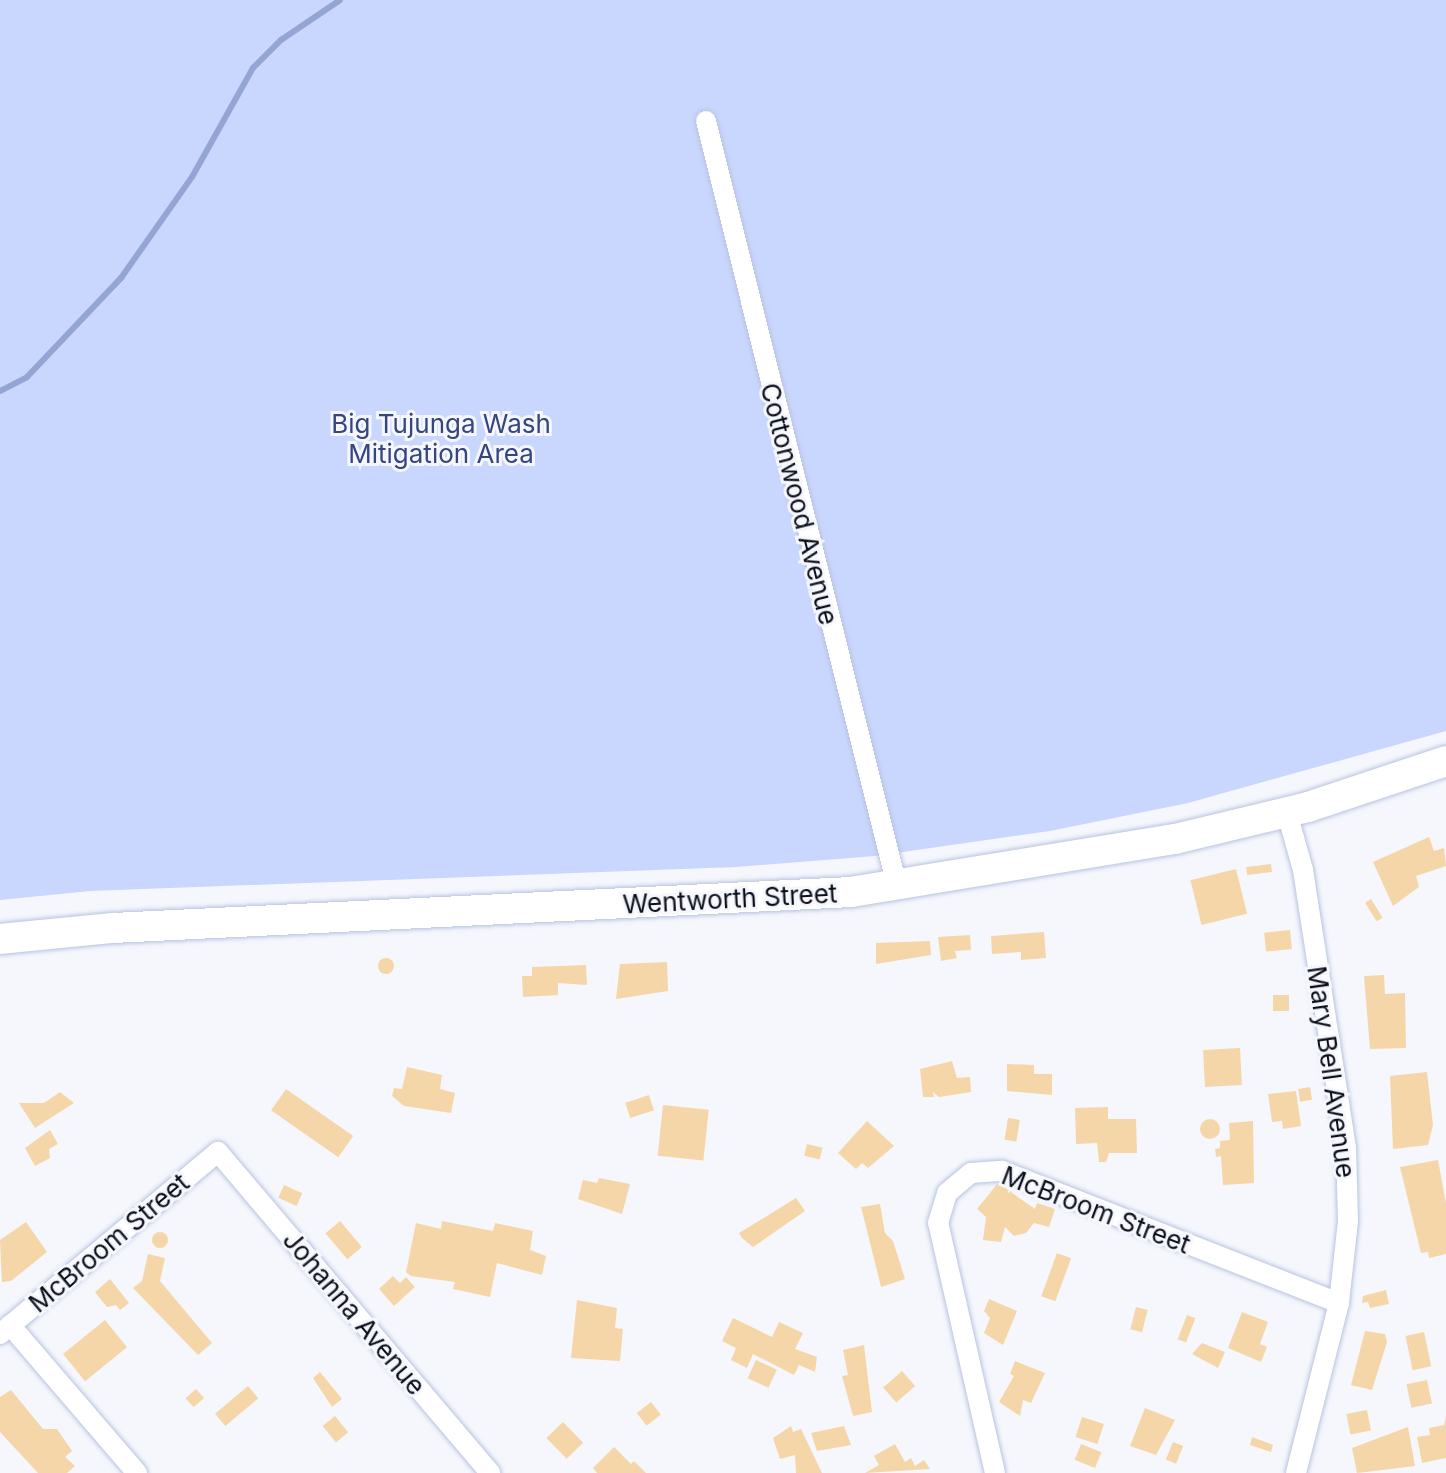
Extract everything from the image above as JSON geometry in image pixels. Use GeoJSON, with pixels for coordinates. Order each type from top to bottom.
{"type":"FeatureCollection","features":[{"type":"Feature","properties":{"kind":"main road","name":"Wentworth Street"},"geometry":{"type":"LineString","coordinates":[[0,939],[113,928],[557,910],[897,886],[1036,865],[1287,813],[1446,761]]}},
{"type":"Feature","properties":{"kind":"street","name":"Cottonwood Avenue"},"geometry":{"type":"LineString","coordinates":[[706,121],[897,886]]}},
{"type":"Feature","properties":{"kind":"street","name":"Mary Bell Avenue"},"geometry":{"type":"LineString","coordinates":[[1287,813],[1303,870],[1346,1148],[1348,1221],[1339,1303],[1296,1473]]}},
{"type":"Feature","properties":{"kind":"street","name":"McBroom Street"},"geometry":{"type":"LineString","coordinates":[[5,1329],[218,1152]]}},
{"type":"Feature","properties":{"kind":"street","name":"Johanna Avenue"},"geometry":{"type":"LineString","coordinates":[[218,1152],[490,1473]]}},
{"type":"Feature","properties":{"kind":"street","name":"McBroom Street"},"geometry":{"type":"LineString","coordinates":[[995,1473],[938,1223],[947,1193],[971,1173],[1002,1171],[1339,1303]]}},
{"type":"Feature","properties":{"kind":"street"},"geometry":{"type":"LineString","coordinates":[[5,1329],[137,1473]]}},
{"type":"Feature","properties":{"kind":"green space","name":"Big Tujunga Wash Mitigation Area"},"geometry":{"type":"Polygon","coordinates":[[[0,0],[1446,0],[1446,731],[1188,803],[1050,831],[875,856],[736,867],[90,891],[0,900],[0,0]]]}},
{"type":"Feature","properties":{"kind":"building"},"geometry":{"type":"Polygon","coordinates":[[[1429,837],[1434,851],[1444,848],[1446,866],[1416,876],[1419,887],[1393,906],[1373,862],[1429,837]]]}},
{"type":"Feature","properties":{"kind":"building"},"geometry":{"type":"Polygon","coordinates":[[[1271,864],[1272,872],[1247,875],[1246,867],[1271,864]]]}},
{"type":"Feature","properties":{"kind":"building"},"geometry":{"type":"Polygon","coordinates":[[[1236,869],[1247,914],[1202,925],[1190,880],[1236,869]]]}},
{"type":"Feature","properties":{"kind":"building"},"geometry":{"type":"Polygon","coordinates":[[[1371,899],[1383,918],[1377,921],[1365,903],[1371,899]]]}},
{"type":"Feature","properties":{"kind":"building"},"geometry":{"type":"Polygon","coordinates":[[[1290,930],[1292,949],[1266,952],[1264,933],[1290,930]]]}},
{"type":"Feature","properties":{"kind":"building"},"geometry":{"type":"Polygon","coordinates":[[[1044,932],[1046,958],[1021,960],[1021,952],[992,954],[991,936],[1044,932]]]}},
{"type":"Feature","properties":{"kind":"building"},"geometry":{"type":"Polygon","coordinates":[[[970,935],[971,950],[955,951],[957,958],[941,961],[938,937],[970,935]]]}},
{"type":"Feature","properties":{"kind":"building"},"geometry":{"type":"Polygon","coordinates":[[[930,941],[931,955],[876,964],[876,943],[930,941]]]}},
{"type":"Feature","properties":{"kind":"building"},"geometry":{"type":"Polygon","coordinates":[[[386,958],[394,966],[386,974],[378,966],[386,958]]]}},
{"type":"Feature","properties":{"kind":"building"},"geometry":{"type":"Polygon","coordinates":[[[667,962],[668,991],[616,999],[620,964],[667,962]]]}},
{"type":"Feature","properties":{"kind":"building"},"geometry":{"type":"Polygon","coordinates":[[[586,965],[587,985],[558,983],[558,995],[523,997],[522,976],[532,976],[532,967],[586,965]]]}},
{"type":"Feature","properties":{"kind":"building"},"geometry":{"type":"Polygon","coordinates":[[[1384,975],[1385,994],[1405,993],[1406,1048],[1370,1049],[1364,976],[1384,975]]]}},
{"type":"Feature","properties":{"kind":"building"},"geometry":{"type":"Polygon","coordinates":[[[1273,995],[1289,995],[1289,1011],[1273,1011],[1273,995]]]}},
{"type":"Feature","properties":{"kind":"building"},"geometry":{"type":"Polygon","coordinates":[[[1240,1048],[1242,1085],[1205,1087],[1203,1050],[1240,1048]]]}},
{"type":"Feature","properties":{"kind":"building"},"geometry":{"type":"Polygon","coordinates":[[[952,1061],[957,1078],[970,1077],[971,1092],[939,1097],[933,1092],[934,1097],[923,1097],[920,1069],[952,1061]]]}},
{"type":"Feature","properties":{"kind":"building"},"geometry":{"type":"Polygon","coordinates":[[[1007,1064],[1034,1065],[1034,1074],[1052,1074],[1052,1095],[1007,1091],[1007,1064]]]}},
{"type":"Feature","properties":{"kind":"building"},"geometry":{"type":"Polygon","coordinates":[[[407,1067],[442,1075],[440,1089],[455,1093],[451,1113],[404,1106],[392,1096],[394,1088],[402,1089],[407,1067]]]}},
{"type":"Feature","properties":{"kind":"building"},"geometry":{"type":"Polygon","coordinates":[[[1427,1072],[1433,1125],[1428,1145],[1393,1149],[1390,1076],[1427,1072]]]}},
{"type":"Feature","properties":{"kind":"building"},"geometry":{"type":"Polygon","coordinates":[[[1310,1087],[1312,1100],[1300,1102],[1298,1089],[1310,1087]]]}},
{"type":"Feature","properties":{"kind":"building"},"geometry":{"type":"Polygon","coordinates":[[[286,1089],[353,1136],[338,1157],[271,1110],[286,1089]]]}},
{"type":"Feature","properties":{"kind":"building"},"geometry":{"type":"Polygon","coordinates":[[[1296,1091],[1301,1126],[1283,1129],[1282,1121],[1272,1122],[1268,1094],[1296,1091]]]}},
{"type":"Feature","properties":{"kind":"building"},"geometry":{"type":"Polygon","coordinates":[[[60,1092],[74,1103],[35,1128],[19,1103],[44,1103],[60,1092]]]}},
{"type":"Feature","properties":{"kind":"building"},"geometry":{"type":"Polygon","coordinates":[[[649,1095],[654,1110],[630,1118],[625,1103],[649,1095]]]}},
{"type":"Feature","properties":{"kind":"building"},"geometry":{"type":"Polygon","coordinates":[[[663,1105],[709,1110],[703,1161],[658,1156],[663,1105]]]}},
{"type":"Feature","properties":{"kind":"building"},"geometry":{"type":"Polygon","coordinates":[[[1108,1107],[1108,1119],[1136,1119],[1137,1153],[1109,1153],[1106,1162],[1099,1162],[1097,1143],[1076,1144],[1075,1108],[1108,1107]]]}},
{"type":"Feature","properties":{"kind":"building"},"geometry":{"type":"Polygon","coordinates":[[[1008,1118],[1020,1120],[1016,1142],[1005,1140],[1008,1118]]]}},
{"type":"Feature","properties":{"kind":"building"},"geometry":{"type":"Polygon","coordinates":[[[1206,1119],[1214,1119],[1220,1129],[1214,1139],[1206,1139],[1200,1133],[1200,1125],[1206,1119]]]}},
{"type":"Feature","properties":{"kind":"building"},"geometry":{"type":"Polygon","coordinates":[[[867,1121],[894,1146],[868,1168],[862,1163],[856,1169],[838,1153],[867,1121]]]}},
{"type":"Feature","properties":{"kind":"building"},"geometry":{"type":"Polygon","coordinates":[[[1253,1121],[1254,1183],[1223,1185],[1221,1156],[1216,1157],[1215,1149],[1220,1148],[1220,1141],[1230,1140],[1229,1123],[1253,1121]]]}},
{"type":"Feature","properties":{"kind":"building"},"geometry":{"type":"Polygon","coordinates":[[[50,1130],[58,1144],[49,1149],[50,1158],[35,1166],[25,1148],[50,1130]]]}},
{"type":"Feature","properties":{"kind":"building"},"geometry":{"type":"Polygon","coordinates":[[[807,1144],[823,1148],[820,1160],[804,1156],[807,1144]]]}},
{"type":"Feature","properties":{"kind":"building"},"geometry":{"type":"Polygon","coordinates":[[[1438,1160],[1446,1203],[1446,1254],[1429,1258],[1428,1252],[1421,1253],[1400,1167],[1438,1160]]]}},
{"type":"Feature","properties":{"kind":"building"},"geometry":{"type":"Polygon","coordinates":[[[599,1178],[630,1184],[622,1214],[578,1199],[583,1180],[597,1183],[599,1178]]]}},
{"type":"Feature","properties":{"kind":"building"},"geometry":{"type":"Polygon","coordinates":[[[998,1183],[1035,1209],[1037,1203],[1055,1209],[1049,1227],[1034,1223],[1026,1233],[1014,1236],[1005,1227],[1001,1242],[983,1240],[986,1217],[977,1209],[998,1183]]]}},
{"type":"Feature","properties":{"kind":"building"},"geometry":{"type":"Polygon","coordinates":[[[284,1185],[302,1193],[297,1206],[278,1198],[284,1185]]]}},
{"type":"Feature","properties":{"kind":"building"},"geometry":{"type":"Polygon","coordinates":[[[796,1198],[805,1211],[753,1247],[742,1238],[739,1233],[796,1198]]]}},
{"type":"Feature","properties":{"kind":"building"},"geometry":{"type":"Polygon","coordinates":[[[880,1204],[885,1233],[893,1241],[905,1279],[881,1287],[861,1207],[880,1204]]]}},
{"type":"Feature","properties":{"kind":"building"},"geometry":{"type":"Polygon","coordinates":[[[340,1221],[362,1247],[347,1259],[325,1233],[340,1221]]]}},
{"type":"Feature","properties":{"kind":"building"},"geometry":{"type":"Polygon","coordinates":[[[442,1221],[493,1231],[495,1223],[533,1231],[530,1250],[546,1256],[542,1275],[497,1263],[490,1297],[453,1289],[455,1282],[411,1276],[406,1272],[416,1223],[441,1229],[442,1221]]]}},
{"type":"Feature","properties":{"kind":"building"},"geometry":{"type":"Polygon","coordinates":[[[26,1222],[47,1252],[11,1281],[2,1282],[0,1240],[26,1222]]]}},
{"type":"Feature","properties":{"kind":"building"},"geometry":{"type":"Polygon","coordinates":[[[160,1232],[166,1234],[166,1246],[160,1248],[154,1246],[152,1240],[154,1234],[160,1232]]]}},
{"type":"Feature","properties":{"kind":"building"},"geometry":{"type":"Polygon","coordinates":[[[1057,1253],[1071,1258],[1055,1301],[1041,1296],[1057,1253]]]}},
{"type":"Feature","properties":{"kind":"building"},"geometry":{"type":"Polygon","coordinates":[[[148,1254],[165,1258],[160,1281],[212,1343],[198,1355],[133,1288],[142,1281],[148,1254]]]}},
{"type":"Feature","properties":{"kind":"building"},"geometry":{"type":"Polygon","coordinates":[[[393,1276],[400,1283],[406,1277],[415,1287],[394,1306],[379,1289],[393,1276]]]}},
{"type":"Feature","properties":{"kind":"building"},"geometry":{"type":"Polygon","coordinates":[[[110,1279],[129,1303],[120,1310],[116,1305],[107,1307],[95,1292],[110,1279]]]}},
{"type":"Feature","properties":{"kind":"building"},"geometry":{"type":"Polygon","coordinates":[[[1386,1290],[1389,1304],[1370,1308],[1368,1302],[1362,1303],[1363,1296],[1386,1290]]]}},
{"type":"Feature","properties":{"kind":"building"},"geometry":{"type":"Polygon","coordinates":[[[989,1299],[1017,1311],[1003,1345],[984,1333],[990,1318],[984,1311],[989,1299]]]}},
{"type":"Feature","properties":{"kind":"building"},"geometry":{"type":"Polygon","coordinates":[[[577,1300],[617,1308],[615,1328],[623,1329],[620,1361],[571,1358],[577,1300]]]}},
{"type":"Feature","properties":{"kind":"building"},"geometry":{"type":"Polygon","coordinates":[[[1136,1307],[1148,1310],[1142,1332],[1130,1329],[1136,1307]]]}},
{"type":"Feature","properties":{"kind":"building"},"geometry":{"type":"Polygon","coordinates":[[[1242,1312],[1268,1322],[1260,1344],[1267,1347],[1261,1362],[1228,1348],[1242,1312]]]}},
{"type":"Feature","properties":{"kind":"building"},"geometry":{"type":"Polygon","coordinates":[[[1187,1315],[1195,1318],[1186,1342],[1178,1339],[1187,1315]]]}},
{"type":"Feature","properties":{"kind":"building"},"geometry":{"type":"Polygon","coordinates":[[[733,1318],[772,1337],[779,1322],[803,1333],[795,1349],[817,1357],[815,1372],[799,1365],[794,1375],[753,1354],[747,1368],[731,1360],[736,1348],[722,1341],[733,1318]]]}},
{"type":"Feature","properties":{"kind":"building"},"geometry":{"type":"Polygon","coordinates":[[[105,1320],[127,1347],[85,1381],[63,1354],[105,1320]]]}},
{"type":"Feature","properties":{"kind":"building"},"geometry":{"type":"Polygon","coordinates":[[[1365,1331],[1385,1334],[1387,1342],[1372,1390],[1351,1385],[1365,1331]]]}},
{"type":"Feature","properties":{"kind":"building"},"geometry":{"type":"Polygon","coordinates":[[[1424,1332],[1431,1366],[1413,1370],[1405,1336],[1424,1332]]]}},
{"type":"Feature","properties":{"kind":"building"},"geometry":{"type":"Polygon","coordinates":[[[1202,1343],[1225,1352],[1218,1368],[1192,1354],[1202,1343]]]}},
{"type":"Feature","properties":{"kind":"building"},"geometry":{"type":"Polygon","coordinates":[[[864,1345],[872,1412],[853,1416],[842,1376],[848,1375],[843,1350],[864,1345]]]}},
{"type":"Feature","properties":{"kind":"building"},"geometry":{"type":"Polygon","coordinates":[[[756,1360],[777,1370],[768,1388],[748,1378],[756,1360]]]}},
{"type":"Feature","properties":{"kind":"building"},"geometry":{"type":"Polygon","coordinates":[[[1015,1361],[1045,1373],[1031,1403],[1023,1400],[1020,1416],[999,1402],[1014,1376],[1010,1374],[1015,1361]]]}},
{"type":"Feature","properties":{"kind":"building"},"geometry":{"type":"Polygon","coordinates":[[[902,1371],[915,1386],[896,1402],[883,1387],[902,1371]]]}},
{"type":"Feature","properties":{"kind":"building"},"geometry":{"type":"Polygon","coordinates":[[[320,1372],[342,1399],[332,1407],[313,1378],[320,1372]]]}},
{"type":"Feature","properties":{"kind":"building"},"geometry":{"type":"Polygon","coordinates":[[[1427,1380],[1432,1403],[1411,1408],[1406,1384],[1427,1380]]]}},
{"type":"Feature","properties":{"kind":"building"},"geometry":{"type":"Polygon","coordinates":[[[248,1386],[258,1398],[225,1426],[215,1414],[248,1386]]]}},
{"type":"Feature","properties":{"kind":"building"},"geometry":{"type":"Polygon","coordinates":[[[196,1389],[204,1398],[194,1407],[186,1398],[196,1389]]]}},
{"type":"Feature","properties":{"kind":"building"},"geometry":{"type":"Polygon","coordinates":[[[11,1390],[43,1429],[57,1429],[72,1451],[65,1457],[75,1466],[67,1473],[38,1473],[0,1432],[0,1397],[11,1390]]]}},
{"type":"Feature","properties":{"kind":"building"},"geometry":{"type":"Polygon","coordinates":[[[651,1402],[661,1415],[647,1426],[637,1413],[651,1402]]]}},
{"type":"Feature","properties":{"kind":"building"},"geometry":{"type":"Polygon","coordinates":[[[1145,1408],[1175,1420],[1156,1455],[1130,1446],[1145,1408]]]}},
{"type":"Feature","properties":{"kind":"building"},"geometry":{"type":"Polygon","coordinates":[[[1367,1410],[1371,1431],[1350,1435],[1346,1414],[1367,1410]]]}},
{"type":"Feature","properties":{"kind":"building"},"geometry":{"type":"Polygon","coordinates":[[[335,1416],[348,1432],[336,1442],[323,1426],[335,1416]]]}},
{"type":"Feature","properties":{"kind":"building"},"geometry":{"type":"Polygon","coordinates":[[[1446,1416],[1446,1458],[1422,1463],[1417,1437],[1430,1435],[1429,1428],[1444,1425],[1446,1416]]]}},
{"type":"Feature","properties":{"kind":"building"},"geometry":{"type":"Polygon","coordinates":[[[1082,1417],[1104,1424],[1097,1444],[1076,1437],[1082,1417]]]}},
{"type":"Feature","properties":{"kind":"building"},"geometry":{"type":"Polygon","coordinates":[[[563,1422],[583,1443],[567,1459],[546,1438],[563,1422]]]}},
{"type":"Feature","properties":{"kind":"building"},"geometry":{"type":"Polygon","coordinates":[[[791,1426],[793,1432],[801,1429],[822,1473],[796,1473],[795,1455],[780,1459],[773,1438],[791,1426]]]}},
{"type":"Feature","properties":{"kind":"building"},"geometry":{"type":"Polygon","coordinates":[[[844,1426],[851,1445],[817,1451],[811,1433],[844,1426]]]}},
{"type":"Feature","properties":{"kind":"building"},"geometry":{"type":"Polygon","coordinates":[[[1408,1427],[1415,1466],[1357,1473],[1352,1448],[1408,1427]]]}},
{"type":"Feature","properties":{"kind":"building"},"geometry":{"type":"Polygon","coordinates":[[[1252,1437],[1273,1445],[1271,1452],[1250,1445],[1252,1437]]]}},
{"type":"Feature","properties":{"kind":"building"},"geometry":{"type":"Polygon","coordinates":[[[1173,1442],[1183,1446],[1176,1464],[1166,1460],[1173,1442]]]}},
{"type":"Feature","properties":{"kind":"building"},"geometry":{"type":"Polygon","coordinates":[[[895,1444],[905,1462],[911,1458],[915,1466],[924,1460],[930,1469],[865,1473],[879,1465],[874,1456],[895,1444]]]}},
{"type":"Feature","properties":{"kind":"building"},"geometry":{"type":"Polygon","coordinates":[[[1081,1444],[1101,1452],[1095,1468],[1075,1460],[1081,1444]]]}},
{"type":"Feature","properties":{"kind":"building"},"geometry":{"type":"Polygon","coordinates":[[[614,1447],[631,1464],[634,1461],[646,1473],[597,1473],[593,1468],[614,1447]]]}},
{"type":"Feature","properties":{"kind":"waterway"},"geometry":{"type":"LineString","coordinates":[[0,391],[27,377],[121,278],[192,177],[253,68],[281,40],[340,0]]}}]}
